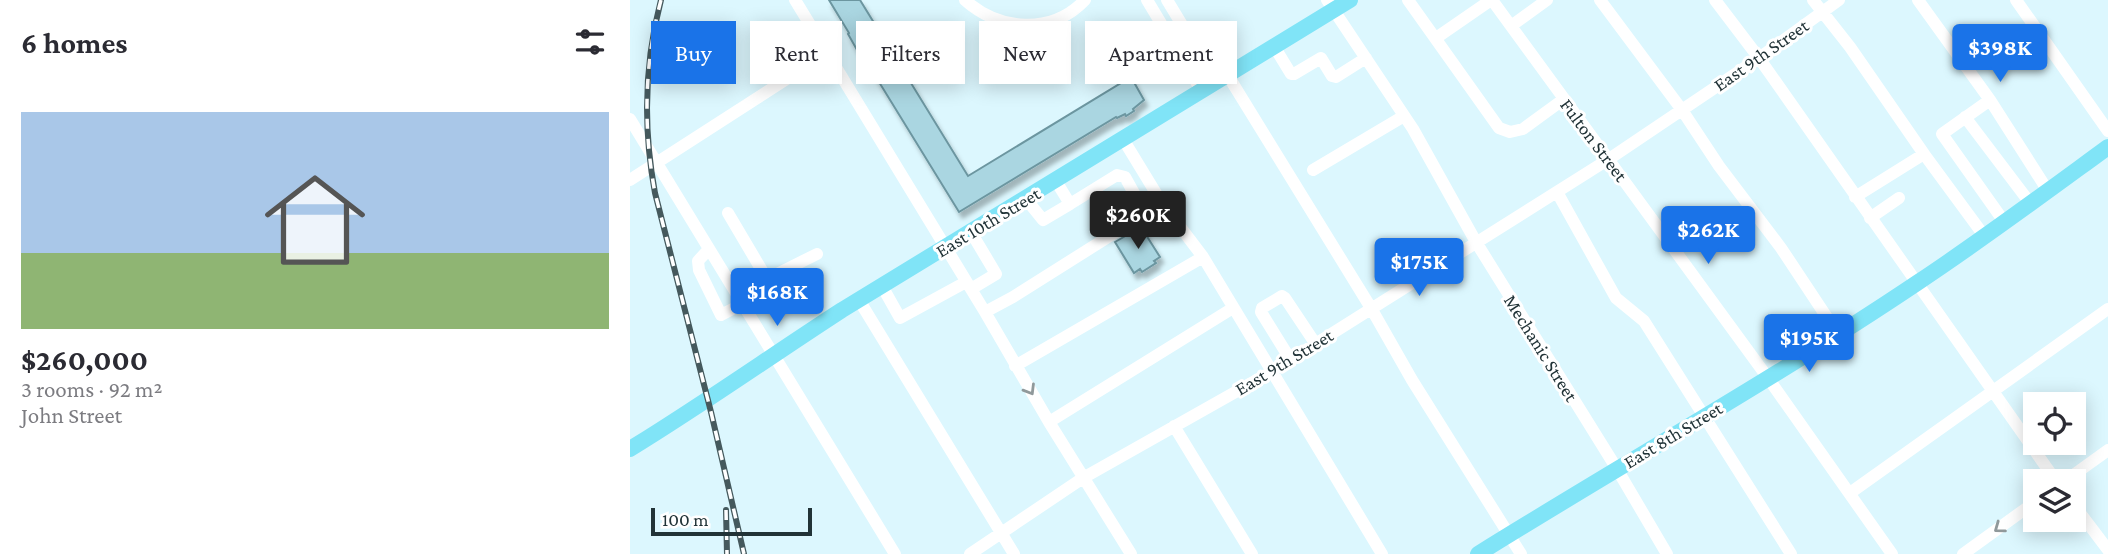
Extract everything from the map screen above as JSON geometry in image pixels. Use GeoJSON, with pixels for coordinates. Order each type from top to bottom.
{"type":"FeatureCollection","features":[{"type":"Feature","properties":{"kind":"main road","name":"East 10th Street"},"geometry":{"type":"LineString","coordinates":[[1237,69],[1274,47],[1330,5],[1350,0]]}},
{"type":"Feature","properties":{"kind":"main road","name":"East 10th Street"},"geometry":{"type":"LineString","coordinates":[[630,449],[708,401],[859,300],[1212,84]]}},
{"type":"Feature","properties":{"kind":"main road","name":"East 8th Street"},"geometry":{"type":"LineString","coordinates":[[1478,554],[1768,378],[1916,284],[2108,147]]}},
{"type":"Feature","properties":{"kind":"street"},"geometry":{"type":"LineString","coordinates":[[796,0],[808,21]]}},
{"type":"Feature","properties":{"kind":"street"},"geometry":{"type":"LineString","coordinates":[[965,0],[989,18],[1004,23],[1037,25],[1067,14],[1085,0]]}},
{"type":"Feature","properties":{"kind":"street"},"geometry":{"type":"LineString","coordinates":[[1147,0],[1201,90]]}},
{"type":"Feature","properties":{"kind":"street"},"geometry":{"type":"LineString","coordinates":[[1167,0],[1182,21]]}},
{"type":"Feature","properties":{"kind":"street"},"geometry":{"type":"LineString","coordinates":[[1408,0],[1499,128],[1510,132],[1522,129],[1564,99]]}},
{"type":"Feature","properties":{"kind":"street"},"geometry":{"type":"LineString","coordinates":[[1436,38],[1491,0]]}},
{"type":"Feature","properties":{"kind":"street","name":"Fulton Street"},"geometry":{"type":"LineString","coordinates":[[1491,0],[1768,378],[1892,554]]}},
{"type":"Feature","properties":{"kind":"street"},"geometry":{"type":"LineString","coordinates":[[1511,26],[1547,0]]}},
{"type":"Feature","properties":{"kind":"street"},"geometry":{"type":"LineString","coordinates":[[1600,0],[1781,248],[1838,334]]}},
{"type":"Feature","properties":{"kind":"street"},"geometry":{"type":"LineString","coordinates":[[1715,0],[1759,58],[2048,469]]}},
{"type":"Feature","properties":{"kind":"street"},"geometry":{"type":"LineString","coordinates":[[1813,0],[1850,47],[1985,237]]}},
{"type":"Feature","properties":{"kind":"street","name":"East 9th Street"},"geometry":{"type":"LineString","coordinates":[[970,554],[1083,478],[1271,372],[1609,159],[1759,58],[1839,0]]}},
{"type":"Feature","properties":{"kind":"street"},"geometry":{"type":"LineString","coordinates":[[1918,0],[1990,100],[2048,191]]}},
{"type":"Feature","properties":{"kind":"street"},"geometry":{"type":"LineString","coordinates":[[2016,0],[2108,131]]}},
{"type":"Feature","properties":{"kind":"street","name":"Mechanic Street"},"geometry":{"type":"LineString","coordinates":[[1330,5],[1404,116],[1475,242],[1667,554]]}},
{"type":"Feature","properties":{"kind":"street"},"geometry":{"type":"LineString","coordinates":[[1274,47],[1291,74],[1321,58],[1332,76],[1336,76],[1366,58]]}},
{"type":"Feature","properties":{"kind":"street"},"geometry":{"type":"LineString","coordinates":[[842,77],[1131,554]]}},
{"type":"Feature","properties":{"kind":"street"},"geometry":{"type":"LineString","coordinates":[[630,180],[778,84]]}},
{"type":"Feature","properties":{"kind":"street"},"geometry":{"type":"LineString","coordinates":[[1226,84],[1371,308],[1412,380],[1521,554]]}},
{"type":"Feature","properties":{"kind":"street"},"geometry":{"type":"LineString","coordinates":[[1990,100],[1942,134],[2005,223]]}},
{"type":"Feature","properties":{"kind":"street"},"geometry":{"type":"LineString","coordinates":[[1313,170],[1404,116]]}},
{"type":"Feature","properties":{"kind":"street"},"geometry":{"type":"LineString","coordinates":[[1965,117],[2030,204]]}},
{"type":"Feature","properties":{"kind":"street"},"geometry":{"type":"LineString","coordinates":[[630,120],[895,554]]}},
{"type":"Feature","properties":{"kind":"street"},"geometry":{"type":"LineString","coordinates":[[1123,139],[1162,203],[1203,257],[1382,554]]}},
{"type":"Feature","properties":{"kind":"street"},"geometry":{"type":"LineString","coordinates":[[1855,197],[1924,154]]}},
{"type":"Feature","properties":{"kind":"street"},"geometry":{"type":"LineString","coordinates":[[1026,199],[1043,220],[1117,175],[1125,177],[1145,213]]}},
{"type":"Feature","properties":{"kind":"street"},"geometry":{"type":"LineString","coordinates":[[1056,181],[1070,204]]}},
{"type":"Feature","properties":{"kind":"street"},"geometry":{"type":"LineString","coordinates":[[1557,192],[1616,298],[1644,321],[1791,554]]}},
{"type":"Feature","properties":{"kind":"street"},"geometry":{"type":"LineString","coordinates":[[1870,219],[1899,198]]}},
{"type":"Feature","properties":{"kind":"street"},"geometry":{"type":"LineString","coordinates":[[985,312],[1162,203]]}},
{"type":"Feature","properties":{"kind":"street"},"geometry":{"type":"LineString","coordinates":[[728,214],[767,279]]}},
{"type":"Feature","properties":{"kind":"street"},"geometry":{"type":"LineString","coordinates":[[882,286],[900,318],[996,274],[971,232]]}},
{"type":"Feature","properties":{"kind":"street"},"geometry":{"type":"LineString","coordinates":[[709,248],[698,261],[699,270],[721,315],[767,279],[817,254]]}},
{"type":"Feature","properties":{"kind":"street"},"geometry":{"type":"LineString","coordinates":[[1015,366],[1203,257]]}},
{"type":"Feature","properties":{"kind":"street"},"geometry":{"type":"LineString","coordinates":[[1290,359],[1261,312],[1262,308],[1282,296],[1315,344]]}},
{"type":"Feature","properties":{"kind":"street"},"geometry":{"type":"LineString","coordinates":[[859,300],[1014,554]]}},
{"type":"Feature","properties":{"kind":"street"},"geometry":{"type":"LineString","coordinates":[[1049,422],[1233,308]]}},
{"type":"Feature","properties":{"kind":"street"},"geometry":{"type":"LineString","coordinates":[[1850,493],[2108,309]]}},
{"type":"Feature","properties":{"kind":"street"},"geometry":{"type":"LineString","coordinates":[[1174,426],[1252,554]]}},
{"type":"Feature","properties":{"kind":"street"},"geometry":{"type":"LineString","coordinates":[[2082,469],[2108,450]]}},
{"type":"Feature","properties":{"kind":"street"},"geometry":{"type":"LineString","coordinates":[[1963,554],[2023,511]]}},
{"type":"Feature","properties":{"kind":"street"},"geometry":{"type":"LineString","coordinates":[[2086,521],[2108,550]]}},
{"type":"Feature","properties":{"kind":"building"},"geometry":{"type":"Polygon","coordinates":[[[829,0],[860,0],[873,21],[856,21],[856,48],[829,0]]]}},
{"type":"Feature","properties":{"kind":"building"},"geometry":{"type":"Polygon","coordinates":[[[880,84],[912,84],[968,176],[1119,84],[1135,84],[1144,100],[1134,111],[1126,116],[1116,117],[959,212],[880,84]]]}},
{"type":"Feature","properties":{"kind":"building"},"geometry":{"type":"Polygon","coordinates":[[[1141,227],[1160,257],[1142,272],[1140,269],[1134,273],[1115,242],[1141,227]]]}},
{"type":"Feature","properties":{"kind":"railway"},"geometry":{"type":"LineString","coordinates":[[661,0],[648,72],[647,120],[651,169],[744,554]]}},
{"type":"Feature","properties":{"kind":"railway"},"geometry":{"type":"LineString","coordinates":[[726,510],[727,554]]}}]}
